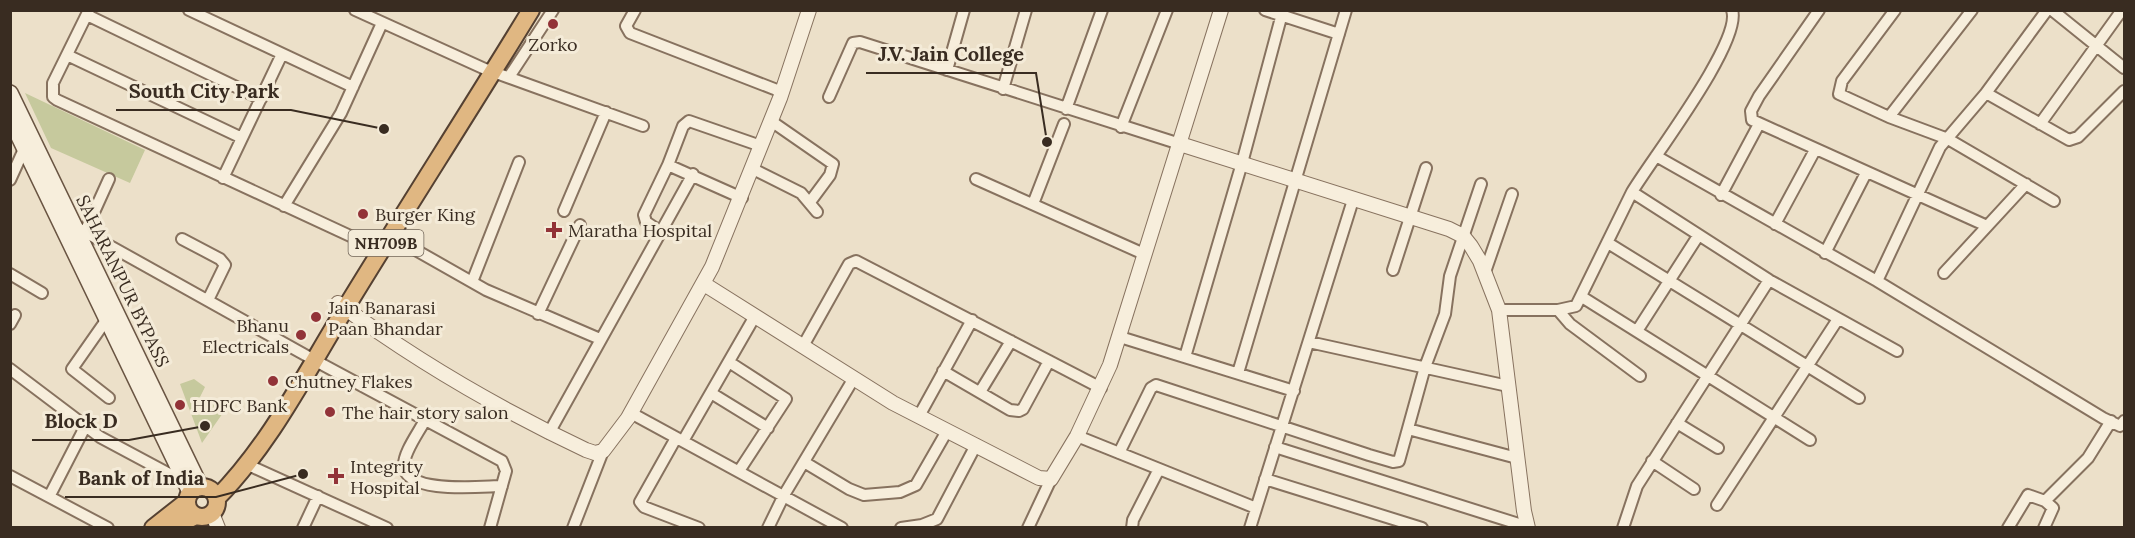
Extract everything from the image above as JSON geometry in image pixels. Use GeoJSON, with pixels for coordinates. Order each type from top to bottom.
{"type":"FeatureCollection","features":[{"type":"Feature","properties":{"kind":"highway","name":"NH709B"},"geometry":{"type":"LineString","coordinates":[[342,306],[374,247],[496,73],[520,10]]}},
{"type":"Feature","properties":{"kind":"highway","name":"NH709B"},"geometry":{"type":"LineString","coordinates":[[153,528],[200,505],[254,439],[310,358],[496,73],[531,10]]}},
{"type":"Feature","properties":{"kind":"highway","name":"NH709B"},"geometry":{"type":"LineString","coordinates":[[170,528],[246,464],[280,417],[310,358]]}},
{"type":"Feature","properties":{"kind":"main road","name":"SAHARANPUR BYPASS"},"geometry":{"type":"LineString","coordinates":[[10,93],[80,230],[200,505]]}},
{"type":"Feature","properties":{"kind":"main road"},"geometry":{"type":"LineString","coordinates":[[10,118],[200,505]]}},
{"type":"Feature","properties":{"kind":"street"},"geometry":{"type":"LineString","coordinates":[[355,10],[496,73],[643,126]]}},
{"type":"Feature","properties":{"kind":"street"},"geometry":{"type":"LineString","coordinates":[[496,73],[553,10]]}},
{"type":"Feature","properties":{"kind":"street"},"geometry":{"type":"LineString","coordinates":[[635,10],[626,26],[630,33],[782,92]]}},
{"type":"Feature","properties":{"kind":"street"},"geometry":{"type":"LineString","coordinates":[[573,528],[603,451],[631,413],[704,284],[742,198],[782,92],[809,10]]}},
{"type":"Feature","properties":{"kind":"street"},"geometry":{"type":"LineString","coordinates":[[946,70],[964,10]]}},
{"type":"Feature","properties":{"kind":"street"},"geometry":{"type":"LineString","coordinates":[[1003,89],[1026,10]]}},
{"type":"Feature","properties":{"kind":"street"},"geometry":{"type":"LineString","coordinates":[[1066,109],[1102,10]]}},
{"type":"Feature","properties":{"kind":"street"},"geometry":{"type":"LineString","coordinates":[[1121,127],[1167,10]]}},
{"type":"Feature","properties":{"kind":"street"},"geometry":{"type":"LineString","coordinates":[[1028,528],[1051,479],[1077,436],[1101,388],[1221,10]]}},
{"type":"Feature","properties":{"kind":"street"},"geometry":{"type":"LineString","coordinates":[[1265,10],[1282,13],[1340,34]]}},
{"type":"Feature","properties":{"kind":"street"},"geometry":{"type":"LineString","coordinates":[[1238,374],[1346,10]]}},
{"type":"Feature","properties":{"kind":"street"},"geometry":{"type":"LineString","coordinates":[[1499,310],[1558,310],[1576,306],[1632,192],[1729,39],[1734,22],[1732,10]]}},
{"type":"Feature","properties":{"kind":"street"},"geometry":{"type":"LineString","coordinates":[[1819,10],[1752,106],[1751,117],[1760,124],[1815,150],[1987,226]]}},
{"type":"Feature","properties":{"kind":"street"},"geometry":{"type":"LineString","coordinates":[[1895,10],[1839,88],[1843,98],[1948,139],[2054,201]]}},
{"type":"Feature","properties":{"kind":"street"},"geometry":{"type":"LineString","coordinates":[[1889,117],[1972,10]]}},
{"type":"Feature","properties":{"kind":"street"},"geometry":{"type":"LineString","coordinates":[[1876,281],[1919,195],[1934,157],[1986,93],[2047,10]]}},
{"type":"Feature","properties":{"kind":"street"},"geometry":{"type":"LineString","coordinates":[[2052,10],[2124,68]]}},
{"type":"Feature","properties":{"kind":"street"},"geometry":{"type":"LineString","coordinates":[[2040,124],[2122,10]]}},
{"type":"Feature","properties":{"kind":"street"},"geometry":{"type":"LineString","coordinates":[[196,12],[353,87]]}},
{"type":"Feature","properties":{"kind":"street"},"geometry":{"type":"LineString","coordinates":[[261,99],[88,13],[53,83],[53,97],[57,100],[374,247]]}},
{"type":"Feature","properties":{"kind":"street"},"geometry":{"type":"LineString","coordinates":[[1185,357],[1242,164],[1282,13]]}},
{"type":"Feature","properties":{"kind":"street"},"geometry":{"type":"LineString","coordinates":[[284,206],[341,113],[382,23]]}},
{"type":"Feature","properties":{"kind":"street"},"geometry":{"type":"LineString","coordinates":[[829,97],[851,47],[856,42],[1410,217],[1463,236],[1485,272],[1499,310],[1528,528]]}},
{"type":"Feature","properties":{"kind":"street"},"geometry":{"type":"LineString","coordinates":[[223,178],[282,54]]}},
{"type":"Feature","properties":{"kind":"street"},"geometry":{"type":"LineString","coordinates":[[67,55],[242,138]]}},
{"type":"Feature","properties":{"kind":"street"},"geometry":{"type":"LineString","coordinates":[[1986,93],[2063,138],[2074,139],[2124,91]]}},
{"type":"Feature","properties":{"kind":"street"},"geometry":{"type":"LineString","coordinates":[[564,211],[606,112]]}},
{"type":"Feature","properties":{"kind":"street"},"geometry":{"type":"LineString","coordinates":[[662,232],[645,222],[644,215],[668,165],[683,126],[689,121],[761,146]]}},
{"type":"Feature","properties":{"kind":"street"},"geometry":{"type":"LineString","coordinates":[[771,121],[833,165],[830,175],[810,202]]}},
{"type":"Feature","properties":{"kind":"street"},"geometry":{"type":"LineString","coordinates":[[1033,204],[1064,124]]}},
{"type":"Feature","properties":{"kind":"street"},"geometry":{"type":"LineString","coordinates":[[1721,195],[1760,124]]}},
{"type":"Feature","properties":{"kind":"street"},"geometry":{"type":"LineString","coordinates":[[10,180],[25,147]]}},
{"type":"Feature","properties":{"kind":"street"},"geometry":{"type":"LineString","coordinates":[[1775,224],[1815,150]]}},
{"type":"Feature","properties":{"kind":"street"},"geometry":{"type":"LineString","coordinates":[[1656,156],[2120,424],[2045,501]]}},
{"type":"Feature","properties":{"kind":"street"},"geometry":{"type":"LineString","coordinates":[[472,282],[519,162]]}},
{"type":"Feature","properties":{"kind":"street"},"geometry":{"type":"LineString","coordinates":[[668,165],[693,174],[742,198]]}},
{"type":"Feature","properties":{"kind":"street"},"geometry":{"type":"LineString","coordinates":[[1393,270],[1426,168]]}},
{"type":"Feature","properties":{"kind":"street"},"geometry":{"type":"LineString","coordinates":[[753,169],[801,193],[817,212]]}},
{"type":"Feature","properties":{"kind":"street"},"geometry":{"type":"LineString","coordinates":[[1825,253],[1866,173]]}},
{"type":"Feature","properties":{"kind":"street"},"geometry":{"type":"LineString","coordinates":[[549,433],[693,174]]}},
{"type":"Feature","properties":{"kind":"street"},"geometry":{"type":"LineString","coordinates":[[976,178],[1144,254]]}},
{"type":"Feature","properties":{"kind":"street"},"geometry":{"type":"LineString","coordinates":[[109,179],[80,230],[310,358],[502,461],[506,471],[490,528]]}},
{"type":"Feature","properties":{"kind":"street"},"geometry":{"type":"LineString","coordinates":[[1119,453],[1151,388],[1156,385],[1396,462],[1400,458],[1425,368],[1445,314],[1448,285],[1481,184]]}},
{"type":"Feature","properties":{"kind":"street"},"geometry":{"type":"LineString","coordinates":[[1944,273],[2026,184]]}},
{"type":"Feature","properties":{"kind":"street"},"geometry":{"type":"LineString","coordinates":[[1632,192],[1769,280],[1897,351]]}},
{"type":"Feature","properties":{"kind":"street"},"geometry":{"type":"LineString","coordinates":[[1485,272],[1512,194]]}},
{"type":"Feature","properties":{"kind":"street"},"geometry":{"type":"LineString","coordinates":[[1250,528],[1353,200]]}},
{"type":"Feature","properties":{"kind":"street"},"geometry":{"type":"LineString","coordinates":[[538,314],[580,225]]}},
{"type":"Feature","properties":{"kind":"street"},"geometry":{"type":"LineString","coordinates":[[390,236],[472,282],[538,314],[600,339]]}},
{"type":"Feature","properties":{"kind":"street"},"geometry":{"type":"LineString","coordinates":[[1637,331],[1698,236]]}},
{"type":"Feature","properties":{"kind":"street"},"geometry":{"type":"LineString","coordinates":[[182,239],[225,265],[208,300]]}},
{"type":"Feature","properties":{"kind":"street"},"geometry":{"type":"LineString","coordinates":[[1608,243],[1859,398]]}},
{"type":"Feature","properties":{"kind":"street"},"geometry":{"type":"LineString","coordinates":[[802,346],[849,264],[856,261],[1101,388]]}},
{"type":"Feature","properties":{"kind":"street"},"geometry":{"type":"LineString","coordinates":[[10,274],[42,292]]}},
{"type":"Feature","properties":{"kind":"street"},"geometry":{"type":"LineString","coordinates":[[1623,528],[1630,501],[1652,461],[1769,280]]}},
{"type":"Feature","properties":{"kind":"street"},"geometry":{"type":"LineString","coordinates":[[704,284],[919,416],[1039,478],[1051,479]]}},
{"type":"Feature","properties":{"kind":"street"},"geometry":{"type":"LineString","coordinates":[[1582,297],[1810,440]]}},
{"type":"Feature","properties":{"kind":"street"},"geometry":{"type":"LineString","coordinates":[[342,306],[460,384],[585,450],[595,453],[603,451]]}},
{"type":"Feature","properties":{"kind":"street"},"geometry":{"type":"LineString","coordinates":[[1558,310],[1570,324],[1640,376]]}},
{"type":"Feature","properties":{"kind":"street"},"geometry":{"type":"LineString","coordinates":[[699,528],[644,507],[640,502],[711,393],[755,316]]}},
{"type":"Feature","properties":{"kind":"street"},"geometry":{"type":"LineString","coordinates":[[107,319],[72,369],[109,398]]}},
{"type":"Feature","properties":{"kind":"street"},"geometry":{"type":"LineString","coordinates":[[1717,505],[1809,367],[1838,319]]}},
{"type":"Feature","properties":{"kind":"street"},"geometry":{"type":"LineString","coordinates":[[919,416],[972,320]]}},
{"type":"Feature","properties":{"kind":"street"},"geometry":{"type":"LineString","coordinates":[[1119,337],[1294,391]]}},
{"type":"Feature","properties":{"kind":"street"},"geometry":{"type":"LineString","coordinates":[[980,392],[1011,340]]}},
{"type":"Feature","properties":{"kind":"street"},"geometry":{"type":"LineString","coordinates":[[1309,342],[1508,386]]}},
{"type":"Feature","properties":{"kind":"street"},"geometry":{"type":"LineString","coordinates":[[943,371],[1010,410],[1018,411],[1023,409],[1049,361]]}},
{"type":"Feature","properties":{"kind":"street"},"geometry":{"type":"LineString","coordinates":[[729,363],[786,397],[739,471]]}},
{"type":"Feature","properties":{"kind":"street"},"geometry":{"type":"LineString","coordinates":[[10,369],[53,399],[85,427],[200,505]]}},
{"type":"Feature","properties":{"kind":"street"},"geometry":{"type":"LineString","coordinates":[[768,528],[784,495],[854,378]]}},
{"type":"Feature","properties":{"kind":"street"},"geometry":{"type":"LineString","coordinates":[[711,393],[768,428]]}},
{"type":"Feature","properties":{"kind":"street"},"geometry":{"type":"LineString","coordinates":[[631,413],[842,528]]}},
{"type":"Feature","properties":{"kind":"street"},"geometry":{"type":"LineString","coordinates":[[425,420],[404,464],[409,476],[430,486],[502,486]]}},
{"type":"Feature","properties":{"kind":"street"},"geometry":{"type":"LineString","coordinates":[[1677,423],[1718,448]]}},
{"type":"Feature","properties":{"kind":"street"},"geometry":{"type":"LineString","coordinates":[[50,495],[85,427]]}},
{"type":"Feature","properties":{"kind":"street"},"geometry":{"type":"LineString","coordinates":[[1408,429],[1517,458]]}},
{"type":"Feature","properties":{"kind":"street"},"geometry":{"type":"LineString","coordinates":[[804,462],[855,492],[876,495],[900,492],[916,485],[947,431]]}},
{"type":"Feature","properties":{"kind":"street"},"geometry":{"type":"LineString","coordinates":[[1077,436],[1256,508]]}},
{"type":"Feature","properties":{"kind":"street"},"geometry":{"type":"LineString","coordinates":[[901,528],[922,525],[937,519],[976,446]]}},
{"type":"Feature","properties":{"kind":"street"},"geometry":{"type":"LineString","coordinates":[[1275,447],[1528,528]]}},
{"type":"Feature","properties":{"kind":"street"},"geometry":{"type":"LineString","coordinates":[[1652,461],[1694,489]]}},
{"type":"Feature","properties":{"kind":"street"},"geometry":{"type":"LineString","coordinates":[[246,464],[318,496],[361,522],[387,528]]}},
{"type":"Feature","properties":{"kind":"street"},"geometry":{"type":"LineString","coordinates":[[1132,528],[1133,520],[1159,469]]}},
{"type":"Feature","properties":{"kind":"street"},"geometry":{"type":"LineString","coordinates":[[10,476],[50,495],[108,528]]}},
{"type":"Feature","properties":{"kind":"street"},"geometry":{"type":"LineString","coordinates":[[1265,479],[1388,523],[1422,528]]}},
{"type":"Feature","properties":{"kind":"street"},"geometry":{"type":"LineString","coordinates":[[2008,528],[2028,495],[2045,501],[2053,508],[2044,528]]}},
{"type":"Feature","properties":{"kind":"street"},"geometry":{"type":"LineString","coordinates":[[303,528],[318,496]]}},
{"type":"Feature","properties":{"kind":"green space"},"geometry":{"type":"Polygon","coordinates":[[[25,93],[145,150],[130,183],[51,148],[25,93]]]}},
{"type":"Feature","properties":{"kind":"green space"},"geometry":{"type":"Polygon","coordinates":[[[194,379],[205,387],[200,397],[225,410],[202,443],[180,384],[194,379]]]}},
{"type":"Feature","properties":{"kind":"place","name":"Zorko"},"geometry":{"type":"Point","coordinates":[553,24]}},
{"type":"Feature","properties":{"kind":"place","name":"South City Park"},"geometry":{"type":"Point","coordinates":[384,129]}},
{"type":"Feature","properties":{"kind":"place","name":"J.V. Jain College"},"geometry":{"type":"Point","coordinates":[1047,142]}},
{"type":"Feature","properties":{"kind":"place","name":"Burger King"},"geometry":{"type":"Point","coordinates":[363,214]}},
{"type":"Feature","properties":{"kind":"place","name":"Maratha Hospital"},"geometry":{"type":"Point","coordinates":[554,230]}},
{"type":"Feature","properties":{"kind":"place","name":"Jain Banarasi Paan Bhandar"},"geometry":{"type":"Point","coordinates":[316,317]}},
{"type":"Feature","properties":{"kind":"place","name":"Bhanu Electricals"},"geometry":{"type":"Point","coordinates":[301,335]}},
{"type":"Feature","properties":{"kind":"place","name":"Chutney Flakes"},"geometry":{"type":"Point","coordinates":[273,381]}},
{"type":"Feature","properties":{"kind":"place","name":"HDFC Bank"},"geometry":{"type":"Point","coordinates":[180,405]}},
{"type":"Feature","properties":{"kind":"place","name":"The hair story salon"},"geometry":{"type":"Point","coordinates":[330,412]}},
{"type":"Feature","properties":{"kind":"place","name":"Block D"},"geometry":{"type":"Point","coordinates":[205,426]}},
{"type":"Feature","properties":{"kind":"place","name":"Bank of India"},"geometry":{"type":"Point","coordinates":[303,474]}},
{"type":"Feature","properties":{"kind":"place","name":"Integrity Hospital"},"geometry":{"type":"Point","coordinates":[336,476]}}]}
